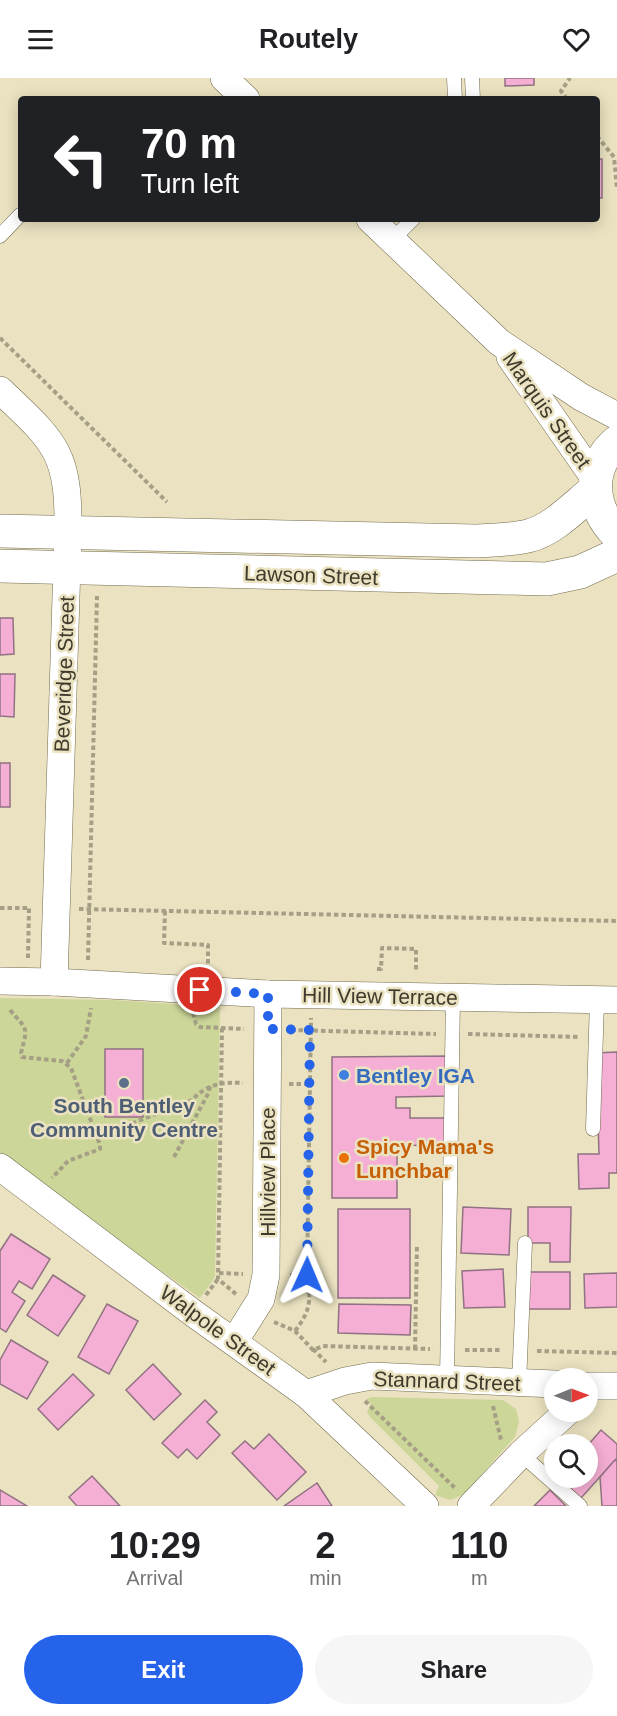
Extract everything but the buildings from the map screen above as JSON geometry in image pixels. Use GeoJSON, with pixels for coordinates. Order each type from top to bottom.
{"type":"FeatureCollection","features":[{"type":"Feature","properties":{"kind":"main road"},"geometry":{"type":"LineString","coordinates":[[617,442],[600,462],[595,485],[598,508],[608,525],[617,534]]}},
{"type":"Feature","properties":{"kind":"main road","name":"Lawson Street"},"geometry":{"type":"LineString","coordinates":[[0,531],[475,541],[527,536],[539,532],[553,524],[595,485]]}},
{"type":"Feature","properties":{"kind":"main road","name":"Lawson Street"},"geometry":{"type":"LineString","coordinates":[[0,566],[547,579],[580,572],[617,555]]}},
{"type":"Feature","properties":{"kind":"street"},"geometry":{"type":"LineString","coordinates":[[224,78],[243,96]]}},
{"type":"Feature","properties":{"kind":"street","name":"Marquis Street"},"geometry":{"type":"LineString","coordinates":[[380,228],[499,342],[581,397],[617,417]]}},
{"type":"Feature","properties":{"kind":"street","name":"Marquis Street"},"geometry":{"type":"LineString","coordinates":[[499,342],[595,485]]}},
{"type":"Feature","properties":{"kind":"street","name":"Beveridge Street"},"geometry":{"type":"LineString","coordinates":[[0,390],[47,435],[56,449],[66,479],[68,532],[54,982]]}},
{"type":"Feature","properties":{"kind":"street","name":"Hill View Terrace"},"geometry":{"type":"LineString","coordinates":[[0,981],[268,994],[607,1000]]}},
{"type":"Feature","properties":{"kind":"street","name":"Hillview Place"},"geometry":{"type":"LineString","coordinates":[[234,1342],[261,1299],[267,1275],[268,994]]}},
{"type":"Feature","properties":{"kind":"street","name":"Walpole Street"},"geometry":{"type":"LineString","coordinates":[[0,1167],[306,1394],[425,1506]]}},
{"type":"Feature","properties":{"kind":"street","name":"Stannard Street"},"geometry":{"type":"LineString","coordinates":[[306,1394],[345,1381],[372,1376],[544,1384]]}},
{"type":"Feature","properties":{"kind":"street"},"geometry":{"type":"LineString","coordinates":[[464,1499],[512,1449],[552,1422]]}},
{"type":"Feature","properties":{"kind":"lane"},"geometry":{"type":"LineString","coordinates":[[454,78],[455,96]]}},
{"type":"Feature","properties":{"kind":"lane"},"geometry":{"type":"LineString","coordinates":[[472,78],[473,96]]}},
{"type":"Feature","properties":{"kind":"lane"},"geometry":{"type":"LineString","coordinates":[[0,236],[18,217]]}},
{"type":"Feature","properties":{"kind":"lane"},"geometry":{"type":"LineString","coordinates":[[380,228],[401,231],[410,222]]}},
{"type":"Feature","properties":{"kind":"lane"},"geometry":{"type":"LineString","coordinates":[[447,1380],[453,997]]}},
{"type":"Feature","properties":{"kind":"lane"},"geometry":{"type":"LineString","coordinates":[[593,1130],[596,1037],[607,1000]]}},
{"type":"Feature","properties":{"kind":"lane"},"geometry":{"type":"LineString","coordinates":[[519,1383],[525,1243]]}},
{"type":"Feature","properties":{"kind":"lane"},"geometry":{"type":"LineString","coordinates":[[512,1449],[580,1506]]}},
{"type":"Feature","properties":{"kind":"path"},"geometry":{"type":"LineString","coordinates":[[565,96],[561,91],[570,78]]}},
{"type":"Feature","properties":{"kind":"path"},"geometry":{"type":"LineString","coordinates":[[600,139],[615,154],[617,188]]}},
{"type":"Feature","properties":{"kind":"path"},"geometry":{"type":"LineString","coordinates":[[0,338],[167,502]]}},
{"type":"Feature","properties":{"kind":"path"},"geometry":{"type":"LineString","coordinates":[[67,1063],[86,1036],[91,1006],[87,1004],[87,984],[97,592]]}},
{"type":"Feature","properties":{"kind":"path"},"geometry":{"type":"LineString","coordinates":[[0,908],[617,921]]}},
{"type":"Feature","properties":{"kind":"path"},"geometry":{"type":"LineString","coordinates":[[165,911],[164,943],[208,945],[208,966],[219,967]]}},
{"type":"Feature","properties":{"kind":"path"},"geometry":{"type":"LineString","coordinates":[[370,969],[381,969],[382,948],[416,949],[416,970],[424,970]]}},
{"type":"Feature","properties":{"kind":"path"},"geometry":{"type":"LineString","coordinates":[[193,1009],[193,1018],[200,1027],[596,1037]]}},
{"type":"Feature","properties":{"kind":"path"},"geometry":{"type":"LineString","coordinates":[[10,1010],[24,1024],[26,1030],[22,1057],[67,1063],[71,1068],[98,1137],[100,1149],[68,1161],[52,1178]]}},
{"type":"Feature","properties":{"kind":"path"},"geometry":{"type":"LineString","coordinates":[[295,1330],[305,1317],[309,1306],[307,1275],[311,1010]]}},
{"type":"Feature","properties":{"kind":"path"},"geometry":{"type":"LineString","coordinates":[[222,1028],[218,1279],[253,1310],[271,1321],[295,1330],[464,1499]]}},
{"type":"Feature","properties":{"kind":"path"},"geometry":{"type":"LineString","coordinates":[[98,1137],[192,1100],[200,1090],[221,1082]]}},
{"type":"Feature","properties":{"kind":"path"},"geometry":{"type":"LineString","coordinates":[[174,1157],[209,1092],[210,1086]]}},
{"type":"Feature","properties":{"kind":"path"},"geometry":{"type":"LineString","coordinates":[[414,1378],[417,1245]]}},
{"type":"Feature","properties":{"kind":"path"},"geometry":{"type":"LineString","coordinates":[[313,1349],[323,1346],[617,1353]]}},
{"type":"Feature","properties":{"kind":"path"},"geometry":{"type":"LineString","coordinates":[[492,1402],[512,1449]]}},
{"type":"Feature","properties":{"kind":"green space"},"geometry":{"type":"Polygon","coordinates":[[[0,998],[112,1000],[220,1007],[215,1277],[200,1298],[0,1158],[0,998]]]}},
{"type":"Feature","properties":{"kind":"green space"},"geometry":{"type":"Polygon","coordinates":[[[372,1397],[503,1400],[516,1409],[519,1422],[515,1437],[464,1494],[450,1500],[435,1495],[439,1486],[370,1417],[367,1412],[371,1404],[366,1399],[372,1397]]]}},
{"type":"Feature","properties":{"kind":"place","name":"Bentley IGA"},"geometry":{"type":"Point","coordinates":[344,1075]}},
{"type":"Feature","properties":{"kind":"place","name":"South Bentley Community Centre"},"geometry":{"type":"Point","coordinates":[124,1083]}},
{"type":"Feature","properties":{"kind":"place","name":"Spicy Mama's Lunchbar"},"geometry":{"type":"Point","coordinates":[344,1158]}},
{"type":"Feature","properties":{"kind":"route"},"geometry":{"type":"LineString","coordinates":[[200,990],[268,994],[268,1029],[310,1030],[307,1275]]}}]}
